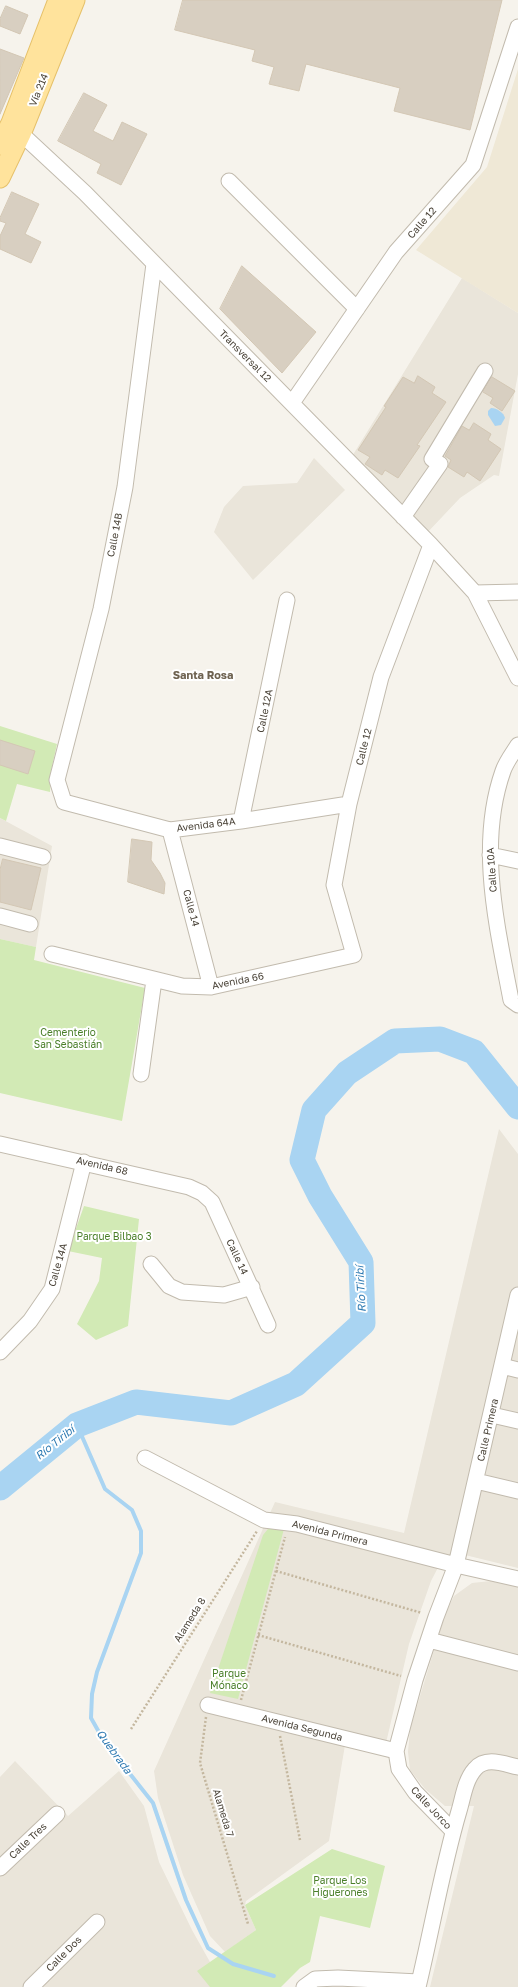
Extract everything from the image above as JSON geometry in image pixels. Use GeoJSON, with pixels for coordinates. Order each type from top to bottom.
{"type":"FeatureCollection","features":[{"type":"Feature","properties":{"kind":"main road","name":"Vía 214"},"geometry":{"type":"LineString","coordinates":[[0,178],[58,0]]}},
{"type":"Feature","properties":{"kind":"main road","name":"Vía 214"},"geometry":{"type":"LineString","coordinates":[[0,146],[16,128],[75,0]]}},
{"type":"Feature","properties":{"kind":"street","name":"Calle 12"},"geometry":{"type":"LineString","coordinates":[[292,403],[396,252],[473,165],[518,27]]}},
{"type":"Feature","properties":{"kind":"street","name":"Transversal 12"},"geometry":{"type":"LineString","coordinates":[[16,128],[85,193],[431,545],[475,593]]}},
{"type":"Feature","properties":{"kind":"street"},"geometry":{"type":"LineString","coordinates":[[229,181],[357,309]]}},
{"type":"Feature","properties":{"kind":"street","name":"Calle 14B"},"geometry":{"type":"LineString","coordinates":[[64,802],[57,780],[101,609],[123,495],[154,264]]}},
{"type":"Feature","properties":{"kind":"street"},"geometry":{"type":"LineString","coordinates":[[403,517],[440,464],[432,458],[485,371]]}},
{"type":"Feature","properties":{"kind":"street","name":"Calle 12"},"geometry":{"type":"LineString","coordinates":[[354,955],[334,885],[349,804],[381,677],[431,545]]}},
{"type":"Feature","properties":{"kind":"street"},"geometry":{"type":"LineString","coordinates":[[518,592],[475,593],[518,678]]}},
{"type":"Feature","properties":{"kind":"street","name":"Calle 12A"},"geometry":{"type":"LineString","coordinates":[[241,822],[287,600]]}},
{"type":"Feature","properties":{"kind":"street","name":"Calle 10A"},"geometry":{"type":"LineString","coordinates":[[515,1002],[497,928],[490,855],[492,811],[503,770],[518,744]]}},
{"type":"Feature","properties":{"kind":"street","name":"Avenida 64A"},"geometry":{"type":"LineString","coordinates":[[64,802],[170,830],[241,822],[349,804]]}},
{"type":"Feature","properties":{"kind":"street","name":"Calle 14"},"geometry":{"type":"LineString","coordinates":[[170,830],[211,987]]}},
{"type":"Feature","properties":{"kind":"street"},"geometry":{"type":"LineString","coordinates":[[0,846],[43,857]]}},
{"type":"Feature","properties":{"kind":"street"},"geometry":{"type":"LineString","coordinates":[[490,855],[518,862]]}},
{"type":"Feature","properties":{"kind":"street"},"geometry":{"type":"LineString","coordinates":[[0,916],[30,924]]}},
{"type":"Feature","properties":{"kind":"street","name":"Avenida 66"},"geometry":{"type":"LineString","coordinates":[[52,954],[182,986],[211,987],[354,955]]}},
{"type":"Feature","properties":{"kind":"street"},"geometry":{"type":"LineString","coordinates":[[141,1074],[154,980]]}},
{"type":"Feature","properties":{"kind":"street","name":"Avenida 68"},"geometry":{"type":"LineString","coordinates":[[0,1145],[84,1162],[189,1187],[202,1192]]}},
{"type":"Feature","properties":{"kind":"street","name":"Calle 14A"},"geometry":{"type":"LineString","coordinates":[[0,1352],[30,1321],[52,1289],[84,1162]]}},
{"type":"Feature","properties":{"kind":"street","name":"Calle 14"},"geometry":{"type":"LineString","coordinates":[[202,1192],[212,1202],[268,1325]]}},
{"type":"Feature","properties":{"kind":"street"},"geometry":{"type":"LineString","coordinates":[[151,1264],[169,1286],[175,1290],[224,1295],[252,1287]]}},
{"type":"Feature","properties":{"kind":"street","name":"Calle Primera"},"geometry":{"type":"LineString","coordinates":[[456,1565],[492,1415],[518,1295]]}},
{"type":"Feature","properties":{"kind":"street"},"geometry":{"type":"LineString","coordinates":[[502,1366],[518,1370]]}},
{"type":"Feature","properties":{"kind":"street"},"geometry":{"type":"LineString","coordinates":[[492,1415],[518,1421]]}},
{"type":"Feature","properties":{"kind":"street","name":"Avenida Primera"},"geometry":{"type":"LineString","coordinates":[[145,1458],[264,1520],[289,1523],[456,1565]]}},
{"type":"Feature","properties":{"kind":"street"},"geometry":{"type":"LineString","coordinates":[[476,1481],[518,1491]]}},
{"type":"Feature","properties":{"kind":"street"},"geometry":{"type":"LineString","coordinates":[[456,1565],[518,1579]]}},
{"type":"Feature","properties":{"kind":"street","name":"Calle Jorco"},"geometry":{"type":"LineString","coordinates":[[304,1987],[315,1979],[338,1978],[418,1985],[453,1831],[414,1792],[399,1769],[396,1751],[415,1680],[436,1617],[456,1565]]}},
{"type":"Feature","properties":{"kind":"street"},"geometry":{"type":"LineString","coordinates":[[429,1640],[518,1663]]}},
{"type":"Feature","properties":{"kind":"street","name":"Avenida Segunda"},"geometry":{"type":"LineString","coordinates":[[208,1705],[396,1751]]}},
{"type":"Feature","properties":{"kind":"street"},"geometry":{"type":"LineString","coordinates":[[453,1831],[468,1779],[475,1768],[485,1762],[497,1762],[518,1767]]}},
{"type":"Feature","properties":{"kind":"street","name":"Calle Tres"},"geometry":{"type":"LineString","coordinates":[[0,1868],[57,1814]]}},
{"type":"Feature","properties":{"kind":"street","name":"Calle Dos"},"geometry":{"type":"LineString","coordinates":[[38,1985],[97,1922]]}},
{"type":"Feature","properties":{"kind":"path","name":"Alameda 8"},"geometry":{"type":"LineString","coordinates":[[131,1729],[264,1520]]}},
{"type":"Feature","properties":{"kind":"path"},"geometry":{"type":"LineString","coordinates":[[237,1712],[289,1523]]}},
{"type":"Feature","properties":{"kind":"path"},"geometry":{"type":"LineString","coordinates":[[276,1571],[436,1617]]}},
{"type":"Feature","properties":{"kind":"path"},"geometry":{"type":"LineString","coordinates":[[258,1635],[415,1680]]}},
{"type":"Feature","properties":{"kind":"path","name":"Alameda 7"},"geometry":{"type":"LineString","coordinates":[[208,1705],[200,1763],[248,1924]]}},
{"type":"Feature","properties":{"kind":"path"},"geometry":{"type":"LineString","coordinates":[[277,1722],[300,1840]]}},
{"type":"Feature","properties":{"kind":"shaded area"},"geometry":{"type":"Polygon","coordinates":[[[518,69],[518,313],[416,250],[487,167],[518,69]]]}},
{"type":"Feature","properties":{"kind":"shaded area"},"geometry":{"type":"Polygon","coordinates":[[[462,278],[518,313],[518,374],[499,476],[494,475],[460,498],[426,534],[351,458],[462,278]]]}},
{"type":"Feature","properties":{"kind":"shaded area"},"geometry":{"type":"Polygon","coordinates":[[[314,458],[345,490],[253,580],[214,532],[224,507],[243,486],[297,483],[314,458]]]}},
{"type":"Feature","properties":{"kind":"shaded area"},"geometry":{"type":"Polygon","coordinates":[[[0,818],[52,846],[36,947],[0,939],[0,818]]]}},
{"type":"Feature","properties":{"kind":"shaded area"},"geometry":{"type":"Polygon","coordinates":[[[499,1129],[518,1154],[518,1568],[465,1555],[444,1556],[431,1581],[409,1644],[386,1743],[347,1733],[329,1841],[246,1901],[245,1905],[256,1930],[225,1952],[210,1936],[183,1875],[158,1798],[154,1771],[275,1502],[404,1533],[499,1129]]]}},
{"type":"Feature","properties":{"kind":"shaded area"},"geometry":{"type":"Polygon","coordinates":[[[491,1581],[518,1587],[518,1987],[430,1987],[474,1806],[445,1806],[425,1789],[410,1770],[408,1752],[410,1729],[445,1614],[454,1596],[472,1583],[491,1581]]]}},
{"type":"Feature","properties":{"kind":"shaded area"},"geometry":{"type":"Polygon","coordinates":[[[15,1761],[68,1816],[119,1771],[144,1806],[159,1862],[192,1930],[210,1962],[260,1987],[0,1987],[0,1777],[15,1761]]]}},
{"type":"Feature","properties":{"kind":"green space"},"geometry":{"type":"Polygon","coordinates":[[[0,726],[57,744],[51,771],[50,792],[17,784],[6,821],[0,818],[0,726]]]}},
{"type":"Feature","properties":{"kind":"green space","name":"Cementerio San Sebastián"},"geometry":{"type":"Polygon","coordinates":[[[0,939],[36,947],[34,960],[145,988],[122,1121],[0,1093],[0,939]]]}},
{"type":"Feature","properties":{"kind":"green space","name":"Parque Bilbao 3"},"geometry":{"type":"Polygon","coordinates":[[[84,1206],[139,1219],[128,1326],[96,1340],[77,1324],[99,1281],[102,1258],[68,1251],[84,1206]]]}},
{"type":"Feature","properties":{"kind":"green space","name":"Parque Mónaco"},"geometry":{"type":"Polygon","coordinates":[[[268,1529],[284,1529],[238,1699],[210,1693],[263,1535],[268,1529]]]}},
{"type":"Feature","properties":{"kind":"green space","name":"Parque Los Higuerones"},"geometry":{"type":"Polygon","coordinates":[[[332,1849],[385,1866],[370,1928],[320,1916],[310,1962],[300,1968],[281,1987],[210,1987],[197,1971],[256,1930],[245,1905],[332,1849]]]}},
{"type":"Feature","properties":{"kind":"water"},"geometry":{"type":"Polygon","coordinates":[[[491,408],[498,410],[504,416],[505,418],[501,425],[495,426],[488,415],[488,411],[491,408]]]}},
{"type":"Feature","properties":{"kind":"building"},"geometry":{"type":"Polygon","coordinates":[[[183,0],[502,0],[470,130],[394,111],[400,88],[306,64],[299,91],[269,84],[274,67],[252,61],[255,50],[175,30],[183,0]]]}},
{"type":"Feature","properties":{"kind":"building"},"geometry":{"type":"Polygon","coordinates":[[[6,6],[28,15],[20,34],[0,26],[0,19],[6,6]]]}},
{"type":"Feature","properties":{"kind":"building"},"geometry":{"type":"Polygon","coordinates":[[[0,49],[24,58],[0,114],[0,49]]]}},
{"type":"Feature","properties":{"kind":"building"},"geometry":{"type":"Polygon","coordinates":[[[84,93],[107,105],[93,131],[113,141],[122,122],[147,134],[121,185],[97,173],[101,164],[58,141],[84,93]]]}},
{"type":"Feature","properties":{"kind":"building"},"geometry":{"type":"Polygon","coordinates":[[[12,192],[39,204],[25,234],[41,242],[31,263],[0,249],[0,236],[6,223],[0,221],[0,218],[12,192]]]}},
{"type":"Feature","properties":{"kind":"building"},"geometry":{"type":"Polygon","coordinates":[[[242,266],[316,332],[282,373],[220,309],[242,266]]]}},
{"type":"Feature","properties":{"kind":"building"},"geometry":{"type":"Polygon","coordinates":[[[418,376],[435,387],[432,393],[446,402],[417,445],[420,446],[398,478],[385,470],[382,475],[365,464],[370,457],[358,450],[386,407],[384,406],[403,377],[414,383],[418,376]]]}},
{"type":"Feature","properties":{"kind":"building"},"geometry":{"type":"Polygon","coordinates":[[[492,377],[515,391],[502,411],[490,403],[493,398],[483,392],[492,377]]]}},
{"type":"Feature","properties":{"kind":"building"},"geometry":{"type":"Polygon","coordinates":[[[474,423],[491,434],[488,440],[501,449],[480,481],[467,472],[464,477],[448,467],[451,460],[445,456],[462,426],[469,430],[474,423]]]}},
{"type":"Feature","properties":{"kind":"building"},"geometry":{"type":"Polygon","coordinates":[[[0,740],[35,751],[28,774],[0,765],[0,740]]]}},
{"type":"Feature","properties":{"kind":"building"},"geometry":{"type":"Polygon","coordinates":[[[132,839],[152,842],[151,860],[165,883],[164,894],[128,882],[132,839]]]}},
{"type":"Feature","properties":{"kind":"building"},"geometry":{"type":"Polygon","coordinates":[[[3,859],[41,868],[31,910],[0,902],[0,870],[3,859]]]}},
{"type":"Feature","properties":{"kind":"waterway","name":"Río Tiribí"},"geometry":{"type":"LineString","coordinates":[[0,1488],[77,1425],[136,1402],[231,1413],[296,1384],[363,1323],[361,1262],[320,1196],[302,1160],[314,1110],[347,1073],[395,1041],[440,1039],[474,1052],[518,1107]]}},
{"type":"Feature","properties":{"kind":"waterway","name":"Quebrada"},"geometry":{"type":"LineString","coordinates":[[77,1425],[105,1489],[132,1510],[141,1531],[141,1553],[97,1672],[92,1694],[91,1718],[104,1741],[153,1803],[186,1900],[208,1948],[233,1964],[274,1976]]}},
{"type":"Feature","properties":{"kind":"district","name":"Santa Rosa"},"geometry":{"type":"Point","coordinates":[203,676]}}]}
